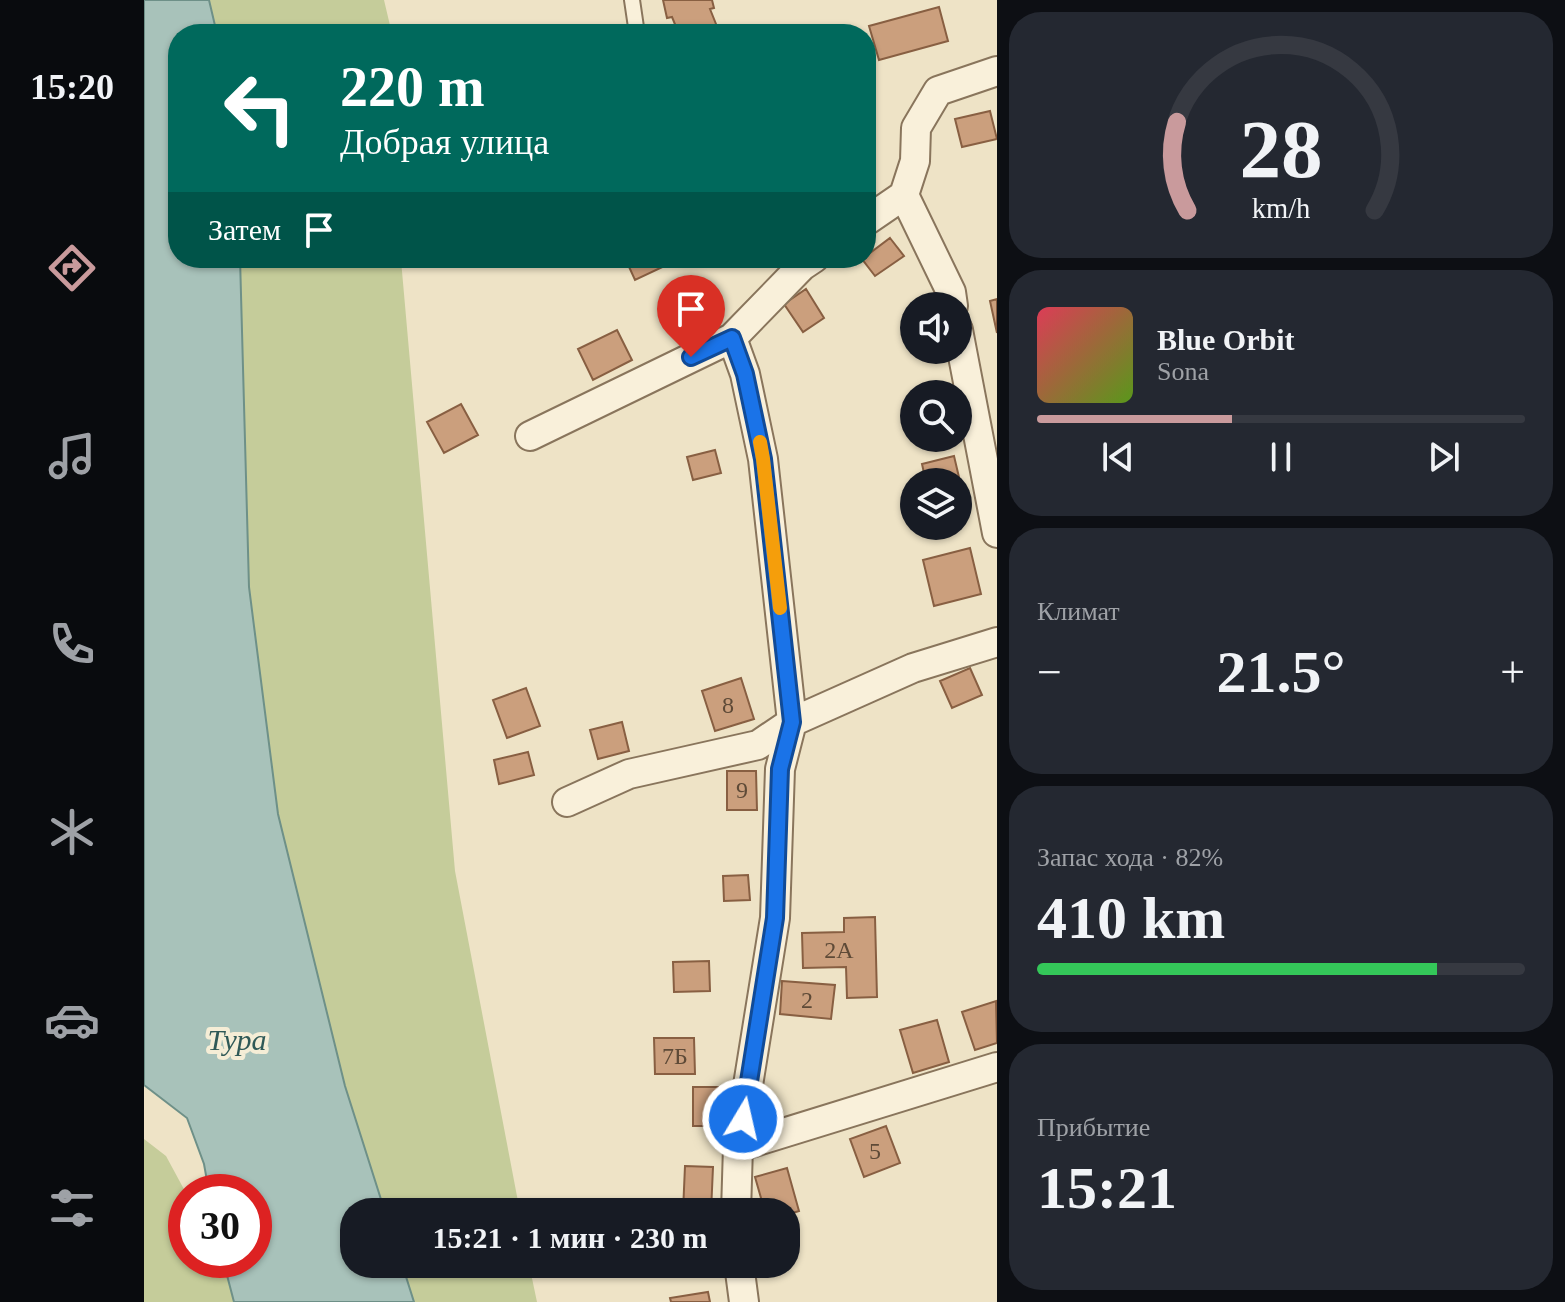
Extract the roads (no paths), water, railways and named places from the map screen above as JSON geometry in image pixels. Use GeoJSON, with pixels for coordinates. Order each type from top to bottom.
{"type":"FeatureCollection","features":[{"type":"Feature","properties":{"kind":"street"},"geometry":{"type":"LineString","coordinates":[[876,214],[904,195],[915,161],[916,128],[938,91],[997,71]]}},
{"type":"Feature","properties":{"kind":"street"},"geometry":{"type":"LineString","coordinates":[[904,195],[951,292]]}},
{"type":"Feature","properties":{"kind":"street"},"geometry":{"type":"LineString","coordinates":[[530,436],[732,338],[800,268]]}},
{"type":"Feature","properties":{"kind":"street"},"geometry":{"type":"LineString","coordinates":[[732,338],[745,374],[763,459],[792,722],[780,769],[775,918],[738,1147],[736,1198]]}},
{"type":"Feature","properties":{"kind":"street"},"geometry":{"type":"LineString","coordinates":[[965,364],[997,533]]}},
{"type":"Feature","properties":{"kind":"street"},"geometry":{"type":"LineString","coordinates":[[567,802],[629,774],[758,745],[792,722],[913,668],[997,642]]}},
{"type":"Feature","properties":{"kind":"street"},"geometry":{"type":"LineString","coordinates":[[738,1147],[997,1067]]}},
{"type":"Feature","properties":{"kind":"street"},"geometry":{"type":"LineString","coordinates":[[741,1278],[744,1302]]}},
{"type":"Feature","properties":{"kind":"lane"},"geometry":{"type":"LineString","coordinates":[[632,0],[636,24]]}},
{"type":"Feature","properties":{"kind":"water","name":"Тура"},"geometry":{"type":"Polygon","coordinates":[[[144,0],[209,0],[215,24],[168,24],[168,268],[240,268],[249,587],[278,814],[345,1086],[381,1198],[340,1198],[340,1278],[406,1278],[414,1302],[234,1302],[228,1278],[272,1278],[272,1174],[206,1174],[187,1118],[144,1085],[144,0]]]}}]}
